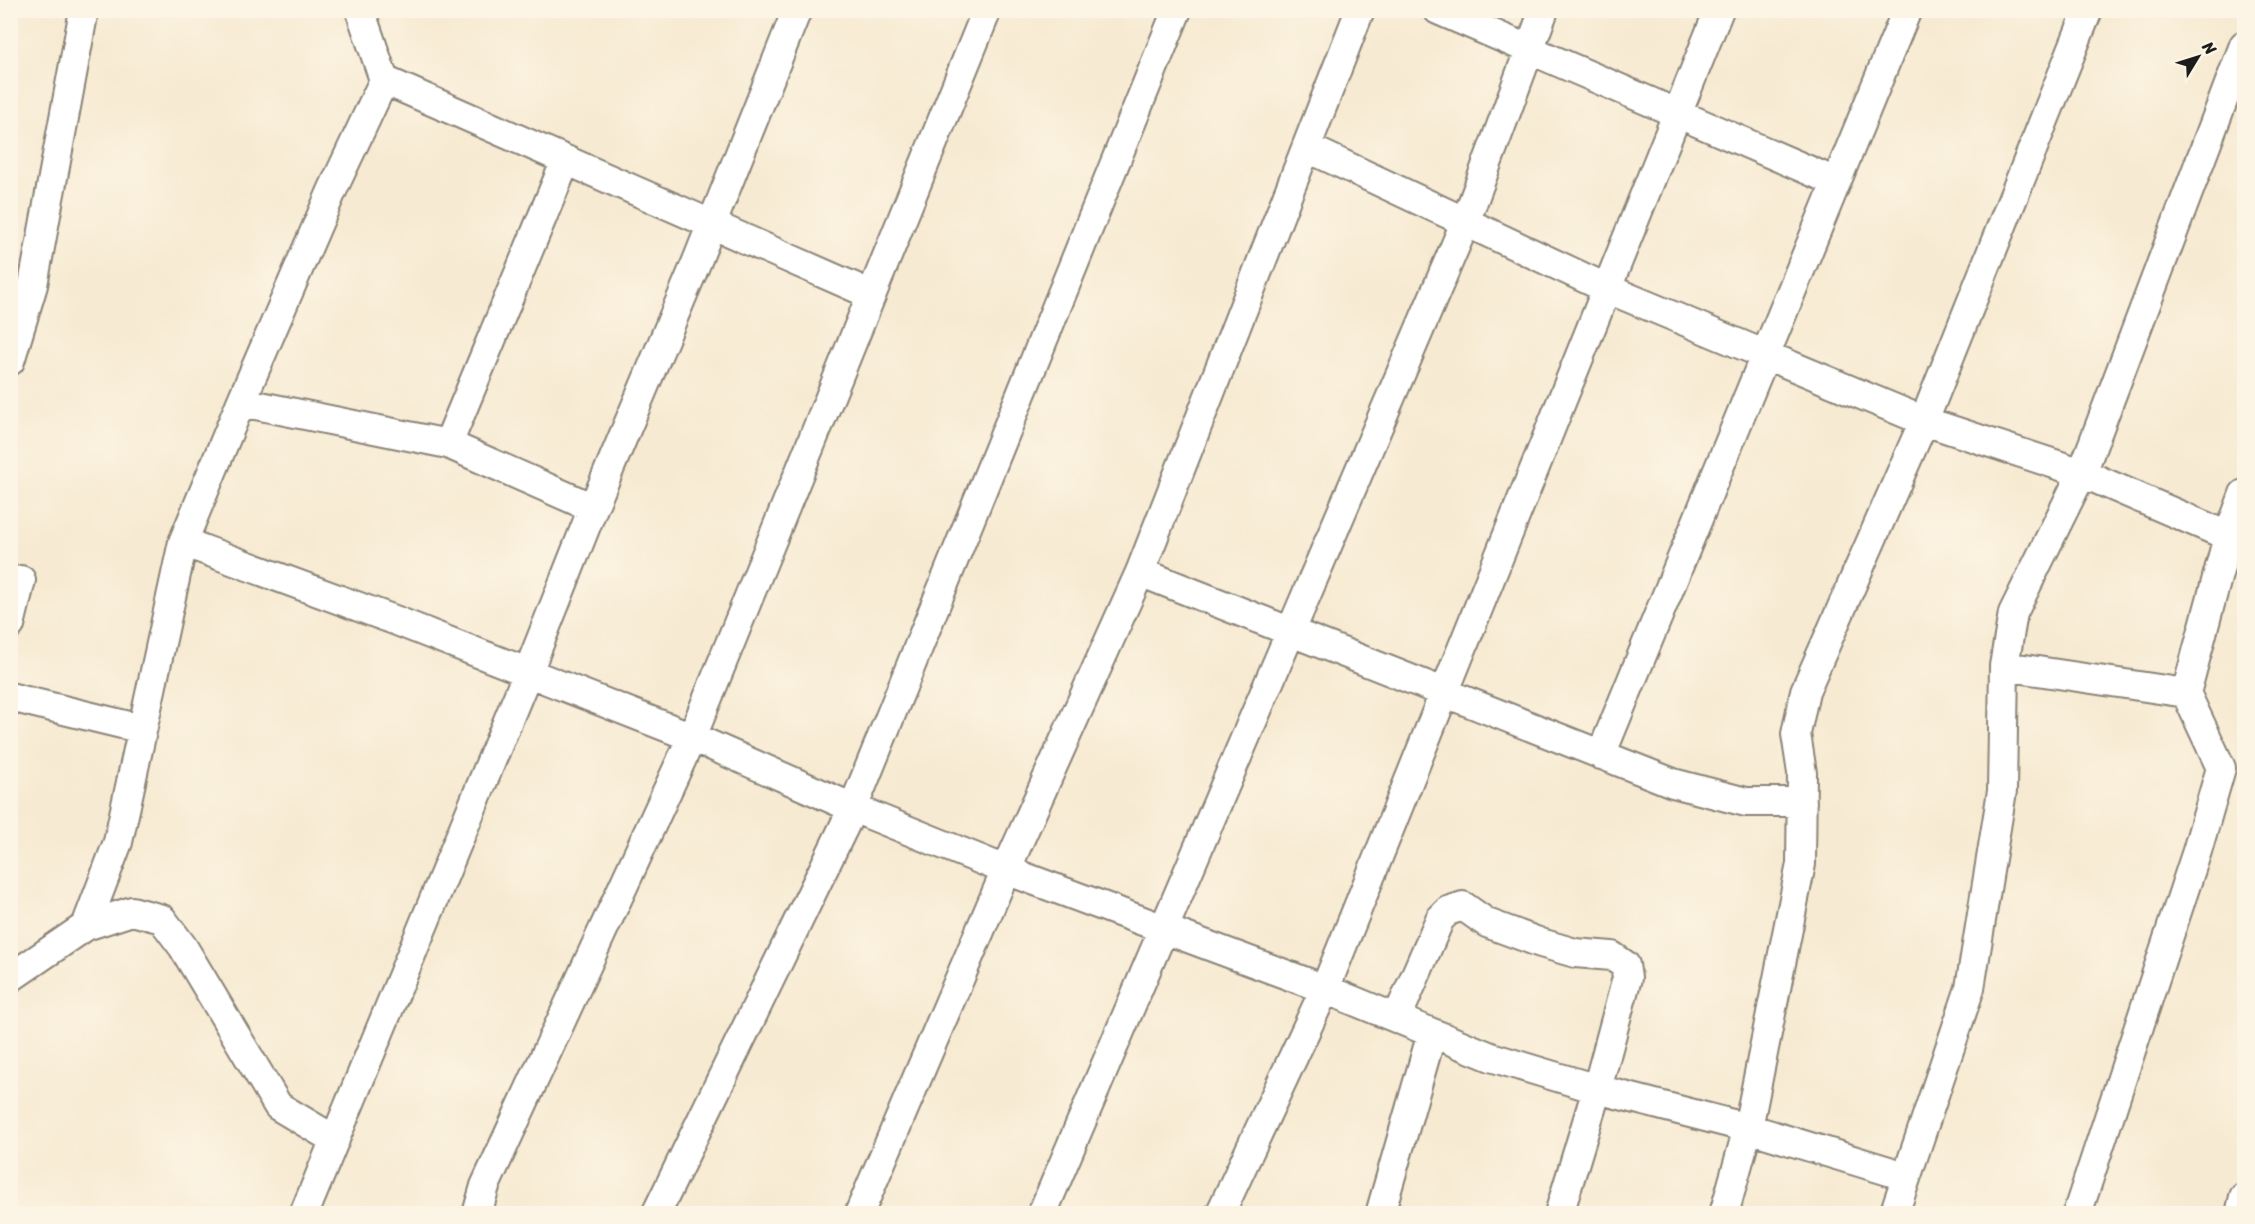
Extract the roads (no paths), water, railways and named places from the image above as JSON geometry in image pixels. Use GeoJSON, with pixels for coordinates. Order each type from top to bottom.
{"type":"FeatureCollection","features":[{"type":"Feature","properties":{"kind":"street"},"geometry":{"type":"LineString","coordinates":[[10,362],[22,282],[84,10]]}},
{"type":"Feature","properties":{"kind":"street"},"geometry":{"type":"LineString","coordinates":[[86,926],[118,842],[183,542],[332,190],[384,80],[360,10]]}},
{"type":"Feature","properties":{"kind":"street"},"geometry":{"type":"LineString","coordinates":[[304,1214],[528,672],[593,508],[712,225],[796,10]]}},
{"type":"Feature","properties":{"kind":"street"},"geometry":{"type":"LineString","coordinates":[[477,1214],[484,1186],[692,736],[987,10]]}},
{"type":"Feature","properties":{"kind":"street"},"geometry":{"type":"LineString","coordinates":[[656,1214],[853,808],[1178,10]]}},
{"type":"Feature","properties":{"kind":"street"},"geometry":{"type":"LineString","coordinates":[[859,1214],[1006,870],[1140,572],[1308,148],[1360,10]]}},
{"type":"Feature","properties":{"kind":"street"},"geometry":{"type":"LineString","coordinates":[[1438,10],[1836,182]]}},
{"type":"Feature","properties":{"kind":"street"},"geometry":{"type":"LineString","coordinates":[[1042,1214],[1465,223],[1544,10]]}},
{"type":"Feature","properties":{"kind":"street"},"geometry":{"type":"LineString","coordinates":[[1220,1214],[1325,989],[1719,10]]}},
{"type":"Feature","properties":{"kind":"street"},"geometry":{"type":"LineString","coordinates":[[1601,754],[1908,10]]}},
{"type":"Feature","properties":{"kind":"street"},"geometry":{"type":"LineString","coordinates":[[1724,1214],[1748,1128],[1801,864],[1802,773],[1796,734],[1805,691],[1924,421],[2088,10]]}},
{"type":"Feature","properties":{"kind":"street"},"geometry":{"type":"LineString","coordinates":[[1894,1214],[1970,988],[2002,791],[2004,666],[2013,613],[2082,473],[2244,45]]}},
{"type":"Feature","properties":{"kind":"street"},"geometry":{"type":"LineString","coordinates":[[384,80],[870,294]]}},
{"type":"Feature","properties":{"kind":"street"},"geometry":{"type":"LineString","coordinates":[[1308,148],[1608,289],[1924,421],[2082,473],[2236,540]]}},
{"type":"Feature","properties":{"kind":"street"},"geometry":{"type":"LineString","coordinates":[[448,444],[566,160]]}},
{"type":"Feature","properties":{"kind":"street"},"geometry":{"type":"LineString","coordinates":[[241,402],[448,444],[593,508]]}},
{"type":"Feature","properties":{"kind":"street"},"geometry":{"type":"LineString","coordinates":[[2077,1214],[2197,851],[2220,768],[2186,693],[2236,540],[2244,494]]}},
{"type":"Feature","properties":{"kind":"street"},"geometry":{"type":"LineString","coordinates":[[183,542],[397,621],[692,736],[853,808],[1006,870],[1325,989],[1491,1057],[1597,1089],[1748,1128],[1905,1176]]}},
{"type":"Feature","properties":{"kind":"street"},"geometry":{"type":"LineString","coordinates":[[1140,572],[1673,783],[1746,802],[1802,802]]}},
{"type":"Feature","properties":{"kind":"street"},"geometry":{"type":"LineString","coordinates":[[10,625],[21,580]]}},
{"type":"Feature","properties":{"kind":"street"},"geometry":{"type":"LineString","coordinates":[[2004,666],[2186,693]]}},
{"type":"Feature","properties":{"kind":"street"},"geometry":{"type":"LineString","coordinates":[[10,697],[142,729]]}},
{"type":"Feature","properties":{"kind":"street"},"geometry":{"type":"LineString","coordinates":[[1397,1018],[1440,919],[1448,911],[1463,906],[1487,923],[1541,943],[1575,953],[1612,956],[1625,965],[1627,978],[1597,1089],[1559,1214]]}},
{"type":"Feature","properties":{"kind":"street"},"geometry":{"type":"LineString","coordinates":[[10,978],[86,926],[132,911],[162,919],[183,947],[278,1106],[335,1140]]}},
{"type":"Feature","properties":{"kind":"street"},"geometry":{"type":"LineString","coordinates":[[1380,1214],[1432,1033]]}},
{"type":"Feature","properties":{"kind":"street"},"geometry":{"type":"LineString","coordinates":[[2240,1214],[2244,1197]]}}]}
